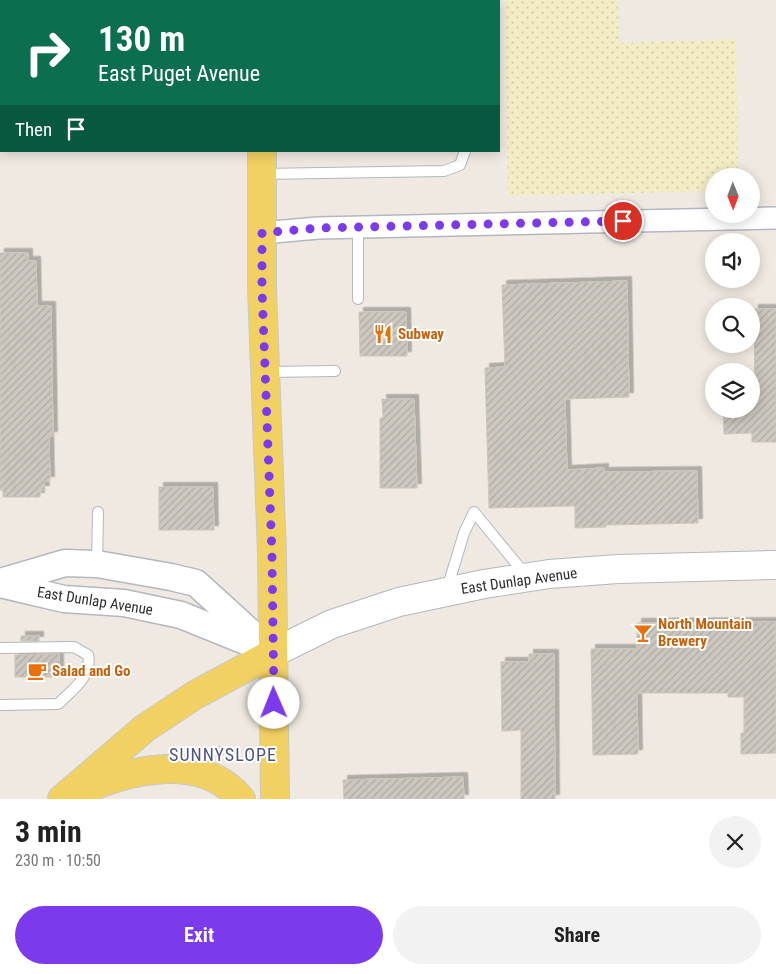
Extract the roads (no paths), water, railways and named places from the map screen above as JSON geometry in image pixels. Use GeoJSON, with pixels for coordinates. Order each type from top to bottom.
{"type":"FeatureCollection","features":[{"type":"Feature","properties":{"kind":"main road"},"geometry":{"type":"LineString","coordinates":[[262,162],[265,372],[272,554],[275,799]]}},
{"type":"Feature","properties":{"kind":"main road","name":"East Dunlap Avenue"},"geometry":{"type":"LineString","coordinates":[[273,653],[332,624],[399,602],[527,577],[618,569],[776,565]]}},
{"type":"Feature","properties":{"kind":"main road"},"geometry":{"type":"LineString","coordinates":[[63,799],[146,728],[195,694],[273,653]]}},
{"type":"Feature","properties":{"kind":"main road"},"geometry":{"type":"LineString","coordinates":[[63,799],[99,783],[137,773],[183,769],[213,777],[241,799]]}},
{"type":"Feature","properties":{"kind":"street"},"geometry":{"type":"LineString","coordinates":[[262,233],[318,228],[776,218]]}},
{"type":"Feature","properties":{"kind":"street","name":"East Dunlap Avenue"},"geometry":{"type":"LineString","coordinates":[[0,583],[64,563],[96,564],[144,571],[196,583],[273,653]]}},
{"type":"Feature","properties":{"kind":"street","name":"East Dunlap Avenue"},"geometry":{"type":"LineString","coordinates":[[0,583],[64,599],[124,603],[181,615],[273,653]]}},
{"type":"Feature","properties":{"kind":"lane"},"geometry":{"type":"LineString","coordinates":[[262,162],[444,171],[460,165],[465,152]]}},
{"type":"Feature","properties":{"kind":"lane"},"geometry":{"type":"LineString","coordinates":[[358,227],[358,299]]}},
{"type":"Feature","properties":{"kind":"lane"},"geometry":{"type":"LineString","coordinates":[[265,372],[335,370]]}},
{"type":"Feature","properties":{"kind":"lane"},"geometry":{"type":"LineString","coordinates":[[96,564],[98,512]]}},
{"type":"Feature","properties":{"kind":"lane"},"geometry":{"type":"LineString","coordinates":[[447,592],[464,533],[474,512],[527,577]]}},
{"type":"Feature","properties":{"kind":"lane"},"geometry":{"type":"LineString","coordinates":[[0,648],[74,647],[88,655],[90,662],[85,676],[58,704],[0,705]]}},
{"type":"Feature","properties":{"kind":"place","name":"Subway"},"geometry":{"type":"Point","coordinates":[383,334]}},
{"type":"Feature","properties":{"kind":"place","name":"North Mountain Brewery"},"geometry":{"type":"Point","coordinates":[643,633]}},
{"type":"Feature","properties":{"kind":"place","name":"Salad and Go"},"geometry":{"type":"Point","coordinates":[37,671]}},
{"type":"Feature","properties":{"kind":"district","name":"SUNNYSLOPE"},"geometry":{"type":"Point","coordinates":[223,754]}}]}
